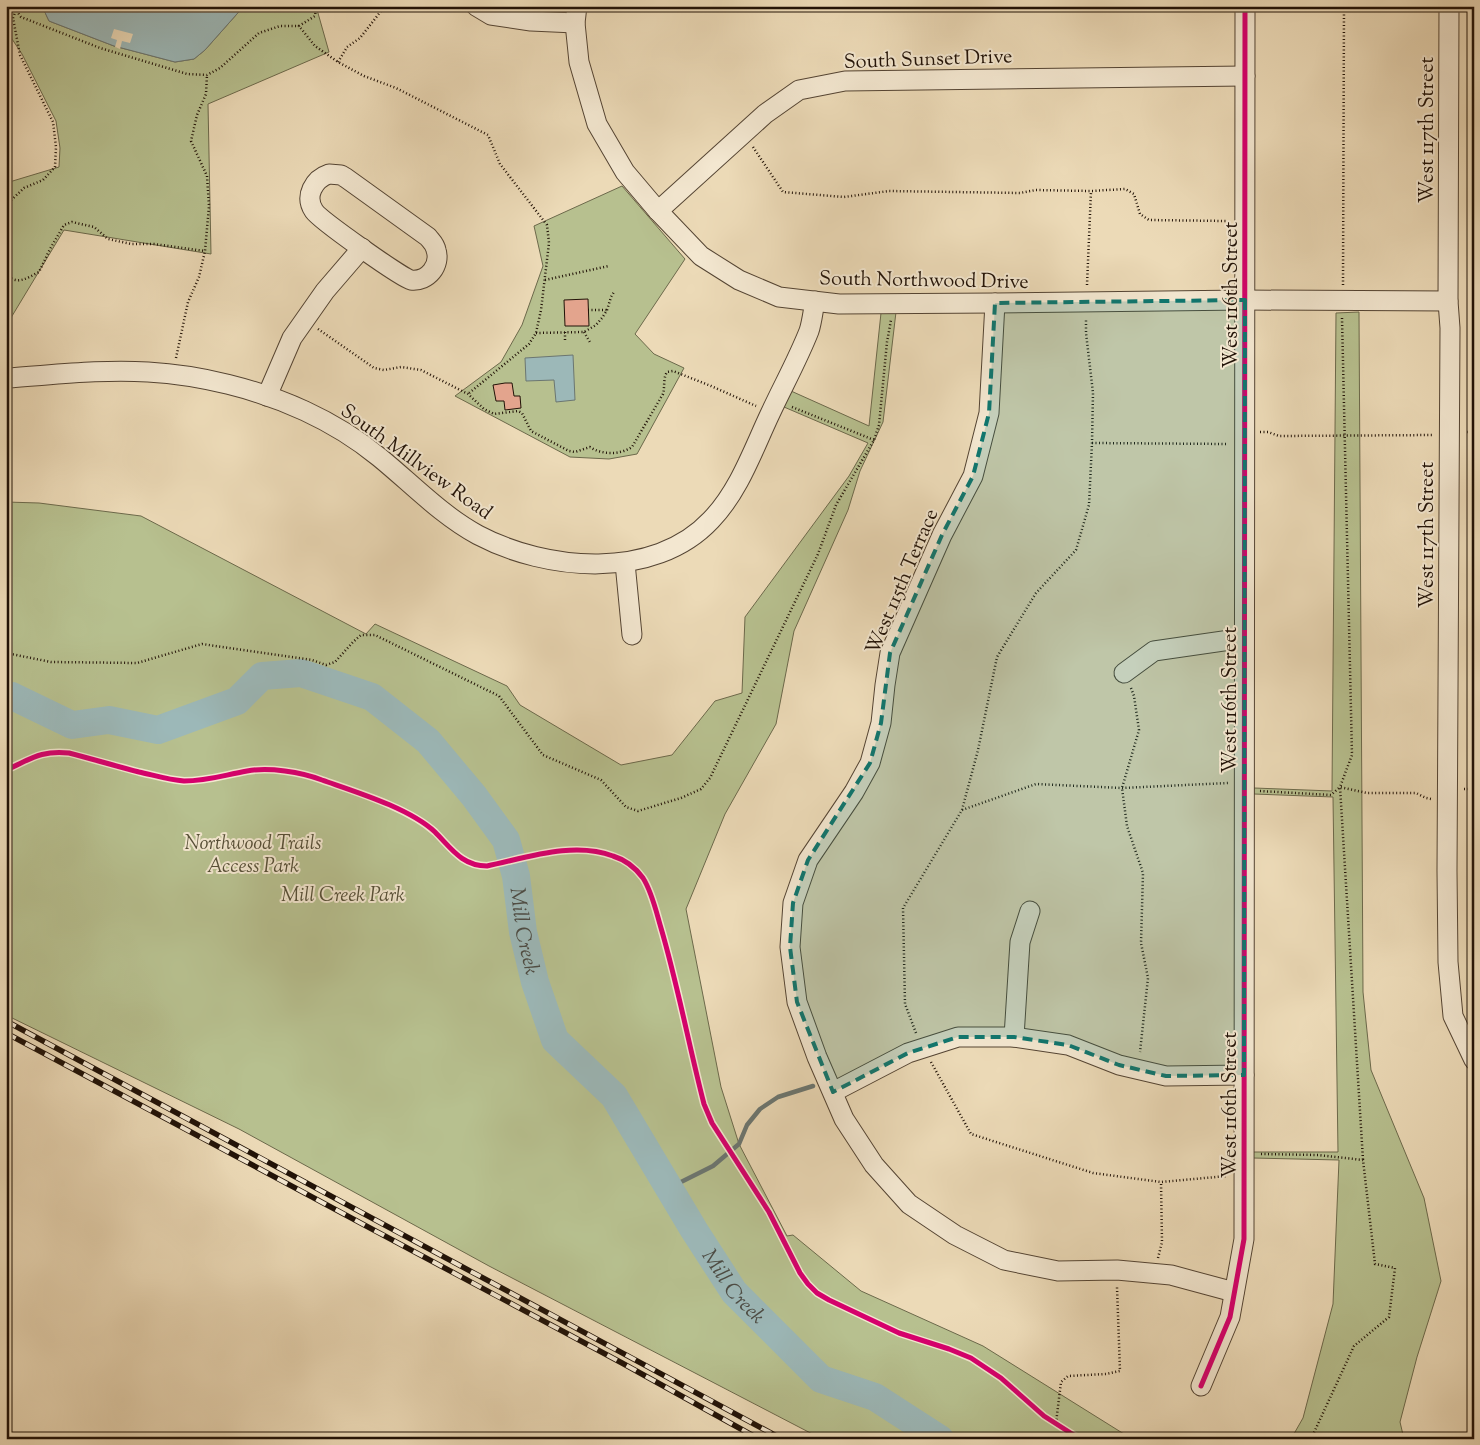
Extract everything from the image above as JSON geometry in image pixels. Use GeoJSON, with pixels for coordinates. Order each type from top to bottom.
{"type":"FeatureCollection","features":[{"type":"Feature","properties":{"kind":"street"},"geometry":{"type":"LineString","coordinates":[[476,6],[491,15],[531,21],[576,14]]}},
{"type":"Feature","properties":{"kind":"street","name":"West 116th Street"},"geometry":{"type":"LineString","coordinates":[[1201,1386],[1230,1317],[1244,1239],[1245,6]]}},
{"type":"Feature","properties":{"kind":"street","name":"West 117th Street"},"geometry":{"type":"LineString","coordinates":[[1449,6],[1448,962],[1453,1016],[1474,1060]]}},
{"type":"Feature","properties":{"kind":"street","name":"South Northwood Drive"},"geometry":{"type":"LineString","coordinates":[[576,14],[579,62],[597,124],[625,172],[658,211],[701,256],[739,280],[779,297],[839,304],[996,304],[1245,300],[1448,301]]}},
{"type":"Feature","properties":{"kind":"street","name":"South Sunset Drive"},"geometry":{"type":"LineString","coordinates":[[658,211],[765,114],[799,90],[845,81],[1245,76]]}},
{"type":"Feature","properties":{"kind":"street"},"geometry":{"type":"LineString","coordinates":[[335,174],[346,178],[428,237],[437,250],[438,257],[432,272],[426,277],[411,280],[403,277],[362,248],[314,210],[310,197],[311,190],[314,184],[324,176],[335,174]]}},
{"type":"Feature","properties":{"kind":"street"},"geometry":{"type":"LineString","coordinates":[[267,396],[292,338],[325,291],[362,248]]}},
{"type":"Feature","properties":{"kind":"street","name":"South Millview Road"},"geometry":{"type":"LineString","coordinates":[[6,378],[96,372],[146,372],[174,374],[231,385],[267,396],[305,411],[344,432],[377,455],[446,515],[478,535],[516,551],[555,561],[594,564],[625,563],[656,555],[685,542],[711,520],[731,494],[810,329],[815,301]]}},
{"type":"Feature","properties":{"kind":"street","name":"West 115th Terrace"},"geometry":{"type":"LineString","coordinates":[[996,304],[989,413],[973,476],[942,535],[890,653],[881,723],[870,763],[854,792],[808,860],[793,902],[790,947],[796,1002],[844,1119],[874,1165],[909,1204],[956,1235],[1004,1260],[1058,1271],[1117,1270],[1171,1274],[1234,1292]]}},
{"type":"Feature","properties":{"kind":"street"},"geometry":{"type":"LineString","coordinates":[[625,563],[632,635]]}},
{"type":"Feature","properties":{"kind":"street","name":"West 116th Street"},"geometry":{"type":"LineString","coordinates":[[1124,673],[1154,651],[1244,638]]}},
{"type":"Feature","properties":{"kind":"street"},"geometry":{"type":"LineString","coordinates":[[1014,1036],[1020,942],[1030,911]]}},
{"type":"Feature","properties":{"kind":"street"},"geometry":{"type":"LineString","coordinates":[[833,1092],[908,1053],[958,1037],[1014,1036],[1068,1045],[1119,1065],[1166,1076],[1244,1075]]}},
{"type":"Feature","properties":{"kind":"path"},"geometry":{"type":"LineString","coordinates":[[7,6],[16,10],[21,17],[100,48],[187,74],[207,75],[220,68],[259,33],[280,26],[299,26],[315,16],[316,6]]}},
{"type":"Feature","properties":{"kind":"path"},"geometry":{"type":"LineString","coordinates":[[6,205],[24,188],[43,180],[55,167],[56,147],[53,122],[20,55],[13,18],[20,6]]}},
{"type":"Feature","properties":{"kind":"path"},"geometry":{"type":"LineString","coordinates":[[338,62],[348,47],[360,38],[385,6]]}},
{"type":"Feature","properties":{"kind":"path"},"geometry":{"type":"LineString","coordinates":[[1311,1439],[1354,1346],[1389,1317],[1395,1268],[1375,1264],[1363,1160],[1340,787],[1352,755],[1342,301],[1344,6]]}},
{"type":"Feature","properties":{"kind":"path"},"geometry":{"type":"LineString","coordinates":[[299,26],[315,46],[338,62],[364,76],[396,88],[488,135],[500,164],[547,225],[549,243],[541,310],[536,333],[529,344],[468,394]]}},
{"type":"Feature","properties":{"kind":"path"},"geometry":{"type":"LineString","coordinates":[[116,53],[118,48]]}},
{"type":"Feature","properties":{"kind":"path"},"geometry":{"type":"LineString","coordinates":[[174,374],[176,354],[188,302],[199,277],[205,251],[210,206],[207,176],[191,141],[197,114],[206,94],[207,75]]}},
{"type":"Feature","properties":{"kind":"path"},"geometry":{"type":"LineString","coordinates":[[743,134],[783,192],[844,197],[889,191],[1020,193],[1036,190],[1091,191],[1125,189],[1134,194],[1140,214],[1149,220],[1245,221]]}},
{"type":"Feature","properties":{"kind":"path"},"geometry":{"type":"LineString","coordinates":[[1091,191],[1086,302],[1086,333],[1093,393],[1088,506],[1076,550],[1036,594],[996,657],[978,750],[962,810],[903,908],[905,1004],[917,1035],[971,1134],[1093,1173],[1161,1182],[1232,1175],[1254,1154],[1318,1155],[1363,1160]]}},
{"type":"Feature","properties":{"kind":"path"},"geometry":{"type":"LineString","coordinates":[[6,274],[11,279],[20,281],[40,272],[64,224],[72,222],[94,227],[108,239],[132,244],[154,244],[205,251]]}},
{"type":"Feature","properties":{"kind":"path"},"geometry":{"type":"LineString","coordinates":[[545,280],[610,266]]}},
{"type":"Feature","properties":{"kind":"path"},"geometry":{"type":"LineString","coordinates":[[536,333],[584,332],[596,326],[607,310],[614,292]]}},
{"type":"Feature","properties":{"kind":"path"},"geometry":{"type":"LineString","coordinates":[[6,652],[51,662],[137,663],[202,644],[312,660],[326,665],[335,662],[361,636],[375,636],[499,696],[542,755],[602,780],[626,807],[638,812],[681,798],[701,790],[710,778],[818,554],[836,506],[874,440],[880,425],[887,342],[893,304]]}},
{"type":"Feature","properties":{"kind":"path"},"geometry":{"type":"LineString","coordinates":[[588,310],[607,310]]}},
{"type":"Feature","properties":{"kind":"path"},"geometry":{"type":"LineString","coordinates":[[308,315],[315,326],[374,368],[384,370],[402,367],[421,370],[468,394],[484,409],[494,414],[518,411],[522,413],[531,431],[569,451],[575,452],[590,447],[603,453],[626,451],[632,447],[664,394],[664,376],[667,372],[673,371],[753,405],[761,407],[786,403],[796,409],[874,440]]}},
{"type":"Feature","properties":{"kind":"path"},"geometry":{"type":"LineString","coordinates":[[565,332],[565,342]]}},
{"type":"Feature","properties":{"kind":"path"},"geometry":{"type":"LineString","coordinates":[[584,332],[591,344]]}},
{"type":"Feature","properties":{"kind":"path"},"geometry":{"type":"LineString","coordinates":[[1092,443],[1235,444],[1254,432],[1268,432],[1279,436],[1438,436],[1458,431],[1474,432]]}},
{"type":"Feature","properties":{"kind":"path"},"geometry":{"type":"LineString","coordinates":[[1124,673],[1134,696],[1139,730],[1122,788],[1127,826],[1143,873],[1141,943],[1148,978],[1138,1070]]}},
{"type":"Feature","properties":{"kind":"path"},"geometry":{"type":"LineString","coordinates":[[962,810],[1036,784],[1122,788],[1232,782],[1255,790],[1331,795],[1340,787]]}},
{"type":"Feature","properties":{"kind":"path"},"geometry":{"type":"LineString","coordinates":[[1340,787],[1367,793],[1416,792],[1426,798],[1435,800],[1457,789],[1474,789]]}},
{"type":"Feature","properties":{"kind":"path"},"geometry":{"type":"LineString","coordinates":[[1154,1273],[1162,1242],[1161,1182]]}},
{"type":"Feature","properties":{"kind":"path"},"geometry":{"type":"LineString","coordinates":[[1056,1424],[1061,1382],[1068,1376],[1106,1374],[1120,1371],[1116,1304],[1117,1270]]}},
{"type":"Feature","properties":{"kind":"path"},"geometry":{"type":"LineString","coordinates":[[1050,1420],[1061,1427]]}},
{"type":"Feature","properties":{"kind":"highlighted area"},"geometry":{"type":"Polygon","coordinates":[[[1245,300],[1244,1075],[1166,1076],[1119,1065],[1068,1045],[1014,1037],[958,1037],[908,1053],[833,1092],[797,1002],[790,947],[793,903],[808,860],[870,763],[881,723],[890,653],[942,535],[973,476],[989,413],[995,303],[1245,300]]]}},
{"type":"Feature","properties":{"kind":"green space"},"geometry":{"type":"Polygon","coordinates":[[[6,6],[42,6],[49,21],[114,46],[175,62],[194,59],[205,50],[244,6],[316,6],[329,52],[208,104],[211,254],[64,230],[6,326],[6,183],[59,167],[60,148],[56,121],[22,54],[6,30],[6,6]]]}},
{"type":"Feature","properties":{"kind":"green space"},"geometry":{"type":"Polygon","coordinates":[[[622,186],[685,259],[635,334],[654,354],[684,368],[637,454],[609,459],[570,457],[455,396],[501,362],[522,325],[543,266],[534,226],[622,186]]]}},
{"type":"Feature","properties":{"kind":"green space","name":"Northwood Trails Access Park"},"geometry":{"type":"Polygon","coordinates":[[[896,312],[883,422],[860,471],[848,510],[794,631],[776,724],[725,814],[686,909],[721,1087],[739,1144],[787,1236],[793,1235],[861,1291],[983,1346],[1132,1439],[822,1439],[489,1266],[239,1129],[6,1015],[6,502],[39,503],[141,516],[366,634],[375,624],[507,686],[520,705],[621,765],[672,755],[715,701],[742,693],[745,617],[849,476],[868,443],[784,407],[791,391],[869,426],[881,313],[896,312]]]}},
{"type":"Feature","properties":{"kind":"green space"},"geometry":{"type":"Polygon","coordinates":[[[1359,312],[1363,992],[1371,1070],[1424,1198],[1441,1281],[1417,1357],[1400,1422],[1404,1439],[1291,1439],[1303,1418],[1333,1304],[1339,1160],[1253,1158],[1253,1152],[1338,1152],[1333,797],[1254,794],[1254,788],[1332,791],[1336,313],[1359,312]]]}},
{"type":"Feature","properties":{"kind":"water"},"geometry":{"type":"Polygon","coordinates":[[[42,6],[244,6],[205,50],[194,59],[175,62],[114,46],[49,21],[42,6]]]}},
{"type":"Feature","properties":{"kind":"water"},"geometry":{"type":"Polygon","coordinates":[[[573,355],[575,400],[556,402],[554,380],[526,381],[525,358],[573,355]]]}},
{"type":"Feature","properties":{"kind":"pier"},"geometry":{"type":"Polygon","coordinates":[[[114,29],[133,34],[130,43],[122,41],[120,49],[115,47],[117,40],[111,38],[114,29]]]}},
{"type":"Feature","properties":{"kind":"building"},"geometry":{"type":"Polygon","coordinates":[[[588,299],[589,326],[565,326],[564,300],[588,299]]]}},
{"type":"Feature","properties":{"kind":"building"},"geometry":{"type":"Polygon","coordinates":[[[512,383],[514,396],[520,396],[521,408],[505,410],[504,401],[496,401],[493,385],[512,383]]]}},
{"type":"Feature","properties":{"kind":"waterway","name":"Mill Creek"},"geometry":{"type":"LineString","coordinates":[[6,697],[12,696],[72,725],[109,720],[158,730],[237,701],[262,676],[301,673],[372,697],[428,741],[474,796],[506,840],[516,876],[523,932],[535,982],[555,1040],[614,1096],[694,1230],[734,1292],[821,1379],[875,1397],[940,1439]]}},
{"type":"Feature","properties":{"kind":"waterway"},"geometry":{"type":"LineString","coordinates":[[669,1188],[713,1166],[739,1144],[747,1125],[760,1109],[778,1097],[813,1086]]}},
{"type":"Feature","properties":{"kind":"railway"},"geometry":{"type":"LineString","coordinates":[[6,1021],[782,1439]]}},
{"type":"Feature","properties":{"kind":"railway"},"geometry":{"type":"LineString","coordinates":[[6,1033],[622,1363],[759,1439]]}},
{"type":"Feature","properties":{"kind":"cycle path"},"geometry":{"type":"LineString","coordinates":[[1201,1386],[1230,1317],[1244,1239],[1245,6]]}},
{"type":"Feature","properties":{"kind":"cycle path"},"geometry":{"type":"LineString","coordinates":[[6,770],[36,756],[59,752],[167,779],[184,781],[208,779],[256,770],[285,771],[314,777],[397,808],[424,823],[458,855],[478,865],[487,866],[533,855],[566,850],[598,852],[626,862],[643,878],[654,902],[673,972],[704,1104],[712,1123],[769,1212],[800,1273],[808,1284],[817,1293],[829,1300],[899,1333],[971,1358],[1001,1378],[1044,1416],[1080,1439]]}},
{"type":"Feature","properties":{"kind":"park label","name":"Mill Creek Park"},"geometry":{"type":"Point","coordinates":[343,894]}}]}
